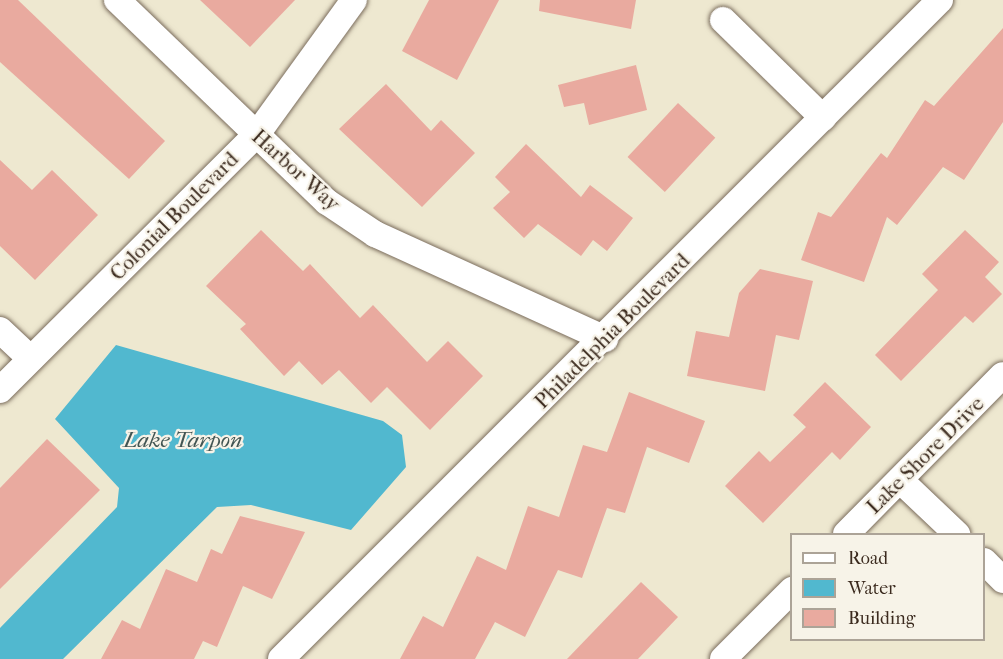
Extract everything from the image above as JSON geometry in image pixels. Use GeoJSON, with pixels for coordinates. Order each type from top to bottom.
{"type":"FeatureCollection","features":[{"type":"Feature","properties":{"kind":"street","name":"Harbor Way"},"geometry":{"type":"LineString","coordinates":[[117,0],[327,202],[375,234],[605,339]]}},
{"type":"Feature","properties":{"kind":"street","name":"Colonial Boulevard"},"geometry":{"type":"LineString","coordinates":[[0,390],[256,134],[354,0]]}},
{"type":"Feature","properties":{"kind":"street","name":"Philadelphia Boulevard"},"geometry":{"type":"LineString","coordinates":[[281,659],[605,339],[940,0]]}},
{"type":"Feature","properties":{"kind":"street"},"geometry":{"type":"LineString","coordinates":[[723,20],[824,118]]}},
{"type":"Feature","properties":{"kind":"street"},"geometry":{"type":"LineString","coordinates":[[0,330],[31,359]]}},
{"type":"Feature","properties":{"kind":"street","name":"Lake Shore Drive"},"geometry":{"type":"LineString","coordinates":[[847,533],[1003,375]]}},
{"type":"Feature","properties":{"kind":"street"},"geometry":{"type":"LineString","coordinates":[[900,480],[956,533]]}},
{"type":"Feature","properties":{"kind":"street"},"geometry":{"type":"LineString","coordinates":[[985,562],[1003,580]]}},
{"type":"Feature","properties":{"kind":"street"},"geometry":{"type":"LineString","coordinates":[[723,659],[790,592]]}},
{"type":"Feature","properties":{"kind":"water","name":"Lake Tarpon"},"geometry":{"type":"Polygon","coordinates":[[[116,345],[383,421],[402,435],[406,467],[351,530],[251,505],[217,507],[63,659],[0,659],[0,628],[117,507],[119,488],[55,419],[116,345]]]}},
{"type":"Feature","properties":{"kind":"building"},"geometry":{"type":"Polygon","coordinates":[[[0,0],[18,0],[165,141],[129,179],[0,62],[0,0]]]}},
{"type":"Feature","properties":{"kind":"building"},"geometry":{"type":"Polygon","coordinates":[[[200,0],[295,0],[250,47],[200,0]]]}},
{"type":"Feature","properties":{"kind":"building"},"geometry":{"type":"Polygon","coordinates":[[[429,0],[499,0],[457,80],[402,51],[429,0]]]}},
{"type":"Feature","properties":{"kind":"building"},"geometry":{"type":"Polygon","coordinates":[[[540,0],[636,0],[631,29],[539,11],[540,0]]]}},
{"type":"Feature","properties":{"kind":"building"},"geometry":{"type":"Polygon","coordinates":[[[1003,28],[1003,122],[964,180],[943,167],[897,225],[887,217],[864,282],[801,260],[818,212],[831,217],[881,153],[887,158],[925,100],[934,106],[1003,28]]]}},
{"type":"Feature","properties":{"kind":"building"},"geometry":{"type":"Polygon","coordinates":[[[636,65],[647,110],[589,125],[584,103],[564,107],[558,85],[636,65]]]}},
{"type":"Feature","properties":{"kind":"building"},"geometry":{"type":"Polygon","coordinates":[[[386,84],[431,131],[441,120],[475,153],[422,207],[339,129],[386,84]]]}},
{"type":"Feature","properties":{"kind":"building"},"geometry":{"type":"Polygon","coordinates":[[[678,103],[715,138],[665,192],[628,157],[678,103]]]}},
{"type":"Feature","properties":{"kind":"building"},"geometry":{"type":"Polygon","coordinates":[[[526,144],[581,197],[590,185],[633,218],[607,251],[593,240],[581,256],[538,224],[524,238],[493,208],[510,192],[495,177],[526,144]]]}},
{"type":"Feature","properties":{"kind":"building"},"geometry":{"type":"Polygon","coordinates":[[[0,160],[32,190],[52,170],[98,215],[35,280],[0,246],[0,160]]]}},
{"type":"Feature","properties":{"kind":"building"},"geometry":{"type":"Polygon","coordinates":[[[261,230],[303,271],[310,264],[360,318],[373,305],[427,362],[448,341],[483,376],[430,430],[387,387],[371,403],[339,370],[322,385],[299,361],[284,376],[240,329],[246,324],[206,286],[261,230]]]}},
{"type":"Feature","properties":{"kind":"building"},"geometry":{"type":"Polygon","coordinates":[[[965,230],[999,262],[985,277],[1002,294],[973,323],[965,316],[901,381],[875,355],[938,290],[922,274],[965,230]]]}},
{"type":"Feature","properties":{"kind":"building"},"geometry":{"type":"Polygon","coordinates":[[[760,269],[813,281],[799,340],[776,335],[765,391],[687,376],[696,331],[729,337],[739,293],[760,269]]]}},
{"type":"Feature","properties":{"kind":"building"},"geometry":{"type":"Polygon","coordinates":[[[825,382],[871,427],[840,460],[832,452],[763,523],[725,486],[759,451],[770,462],[806,427],[793,415],[825,382]]]}},
{"type":"Feature","properties":{"kind":"building"},"geometry":{"type":"Polygon","coordinates":[[[629,392],[705,421],[689,463],[647,447],[625,513],[607,508],[582,578],[558,570],[525,637],[495,622],[475,659],[400,659],[423,616],[443,627],[477,556],[506,570],[528,506],[559,517],[583,445],[607,452],[629,392]]]}},
{"type":"Feature","properties":{"kind":"building"},"geometry":{"type":"Polygon","coordinates":[[[47,439],[100,490],[0,589],[0,488],[47,439]]]}},
{"type":"Feature","properties":{"kind":"building"},"geometry":{"type":"Polygon","coordinates":[[[240,516],[305,532],[272,599],[243,586],[217,647],[203,641],[194,659],[101,659],[122,620],[140,629],[166,569],[197,582],[211,549],[222,554],[240,516]]]}},
{"type":"Feature","properties":{"kind":"building"},"geometry":{"type":"Polygon","coordinates":[[[641,582],[678,617],[638,659],[567,659],[641,582]]]}}]}
